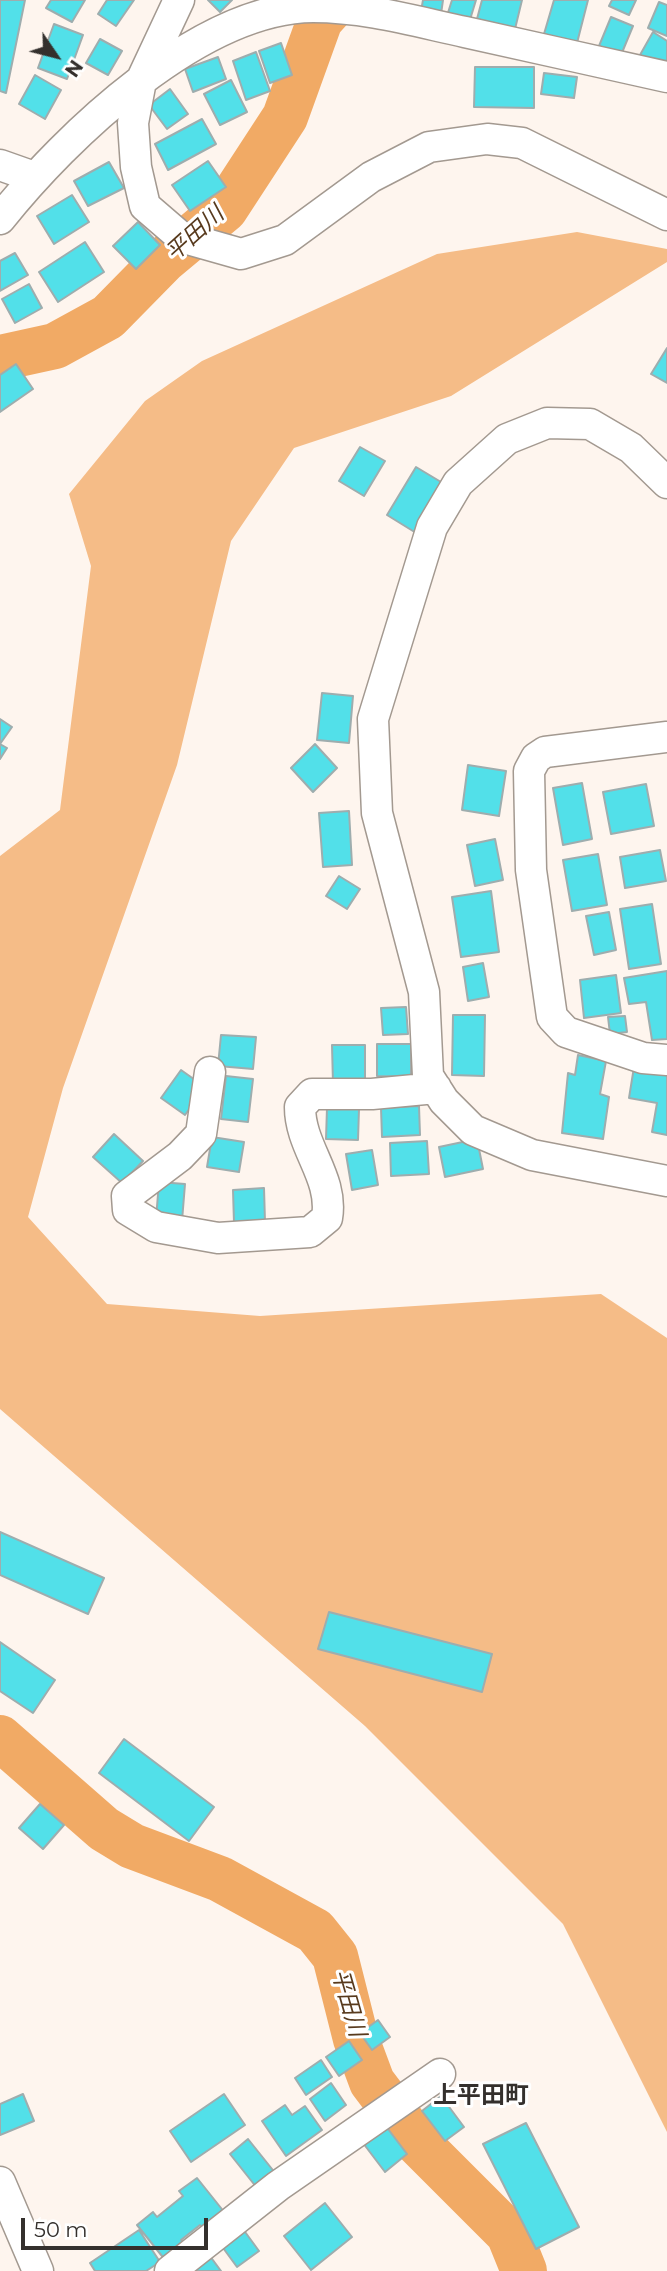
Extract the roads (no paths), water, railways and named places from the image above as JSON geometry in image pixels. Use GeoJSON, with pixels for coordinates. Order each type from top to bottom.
{"type":"FeatureCollection","features":[{"type":"Feature","properties":{"kind":"street"},"geometry":{"type":"LineString","coordinates":[[178,0],[141,81],[134,123],[136,167],[145,206],[181,237],[241,254],[285,240],[371,177],[429,147],[487,139],[522,143],[667,215]]}},
{"type":"Feature","properties":{"kind":"street"},"geometry":{"type":"LineString","coordinates":[[0,219],[34,177],[105,107],[204,39],[271,13],[311,7],[374,6],[667,77]]}},
{"type":"Feature","properties":{"kind":"street"},"geometry":{"type":"LineString","coordinates":[[0,165],[34,177]]}},
{"type":"Feature","properties":{"kind":"street"},"geometry":{"type":"LineString","coordinates":[[667,483],[631,448],[590,424],[547,423],[507,439],[458,483],[432,527],[373,719],[377,813],[424,992],[428,1076],[444,1101],[473,1130],[532,1155],[667,1181]]}},
{"type":"Feature","properties":{"kind":"street"},"geometry":{"type":"LineString","coordinates":[[667,737],[545,752],[536,758],[528,771],[531,870],[552,1017],[566,1032],[643,1058],[667,1060]]}},
{"type":"Feature","properties":{"kind":"street"},"geometry":{"type":"LineString","coordinates":[[210,1072],[201,1134],[180,1156],[127,1196],[128,1210],[156,1227],[218,1238],[310,1232],[327,1218],[331,1198],[300,1124],[300,1107],[312,1094],[372,1094],[436,1088]]}},
{"type":"Feature","properties":{"kind":"street"},"geometry":{"type":"LineString","coordinates":[[170,2271],[278,2186],[440,2074]]}},
{"type":"Feature","properties":{"kind":"street"},"geometry":{"type":"LineString","coordinates":[[0,2182],[9,2228],[38,2271]]}},
{"type":"Feature","properties":{"kind":"waterway","name":"平田川"},"geometry":{"type":"LineString","coordinates":[[0,358],[55,346],[108,317],[165,259],[225,209],[285,117],[320,20],[338,0]]}},
{"type":"Feature","properties":{"kind":"waterway","name":"平田川"},"geometry":{"type":"LineString","coordinates":[[0,1738],[104,1829],[132,1846],[220,1879],[315,1931],[335,1956],[356,2039],[372,2082],[418,2143],[509,2234],[524,2271]]}},
{"type":"Feature","properties":{"kind":"district","name":"上平田町"},"geometry":{"type":"Point","coordinates":[481,2096]}}]}
